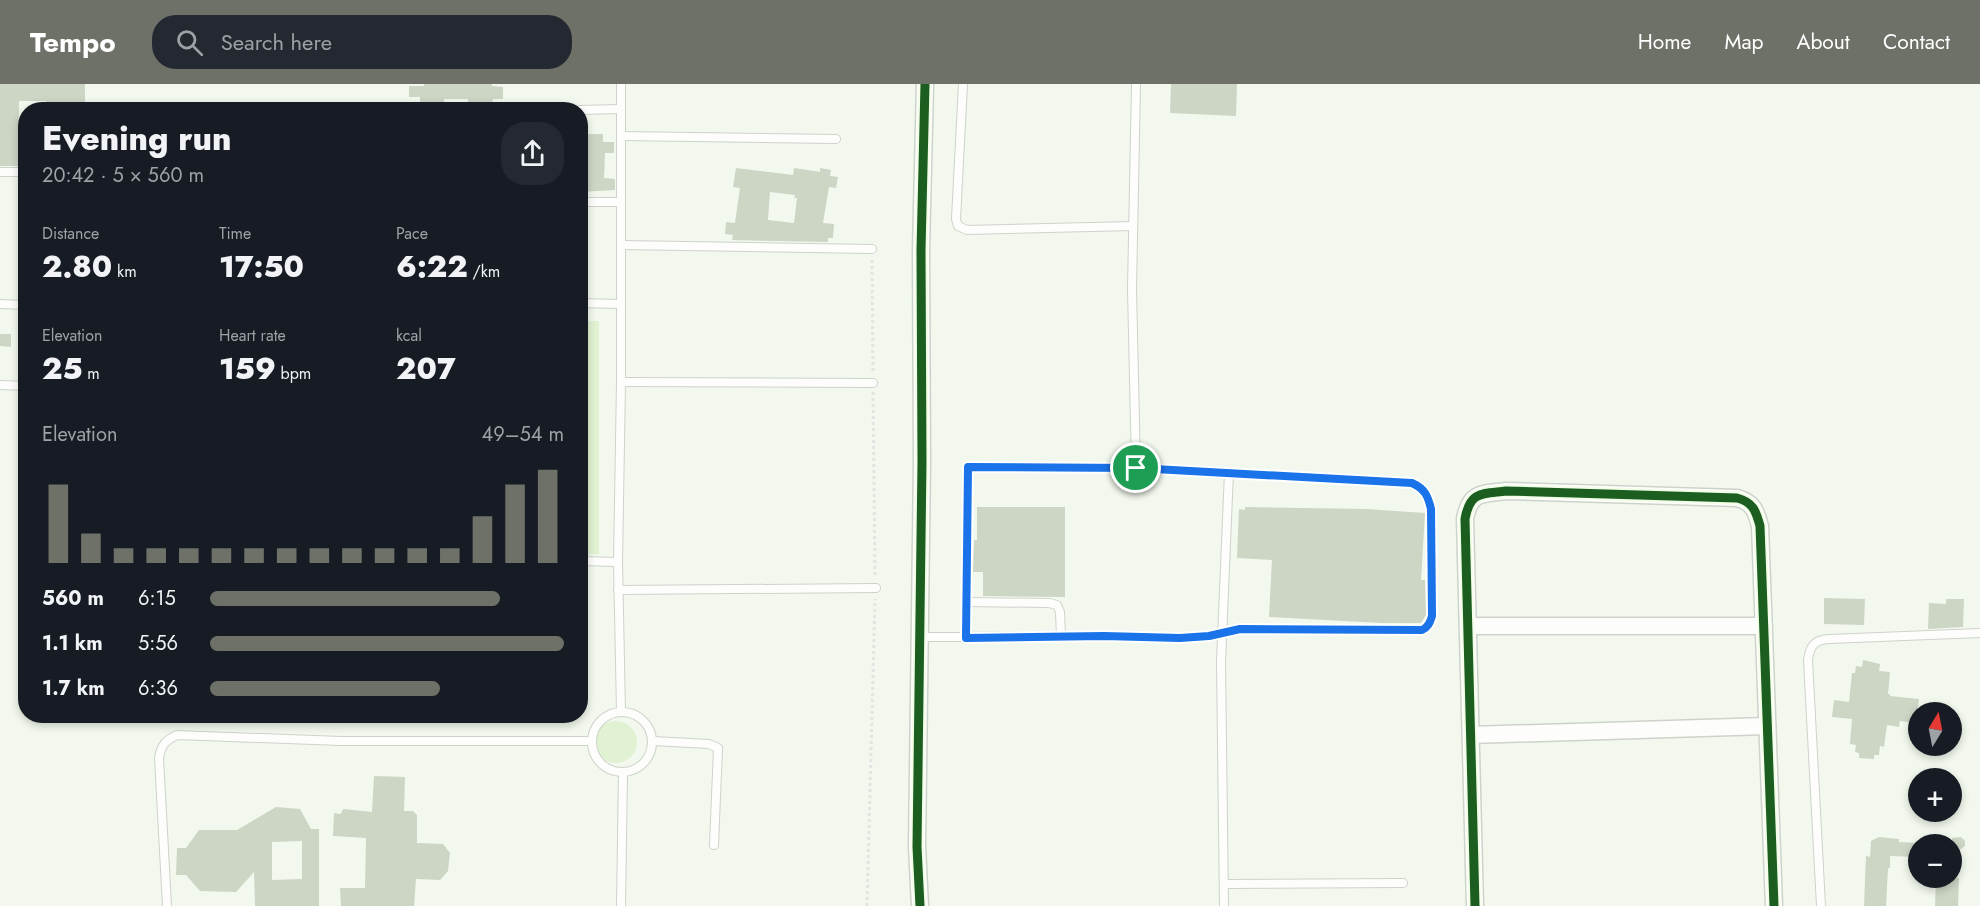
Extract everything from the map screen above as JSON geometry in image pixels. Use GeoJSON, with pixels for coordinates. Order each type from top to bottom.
{"type":"FeatureCollection","features":[{"type":"Feature","properties":{"kind":"street"},"geometry":{"type":"LineString","coordinates":[[920,906],[917,848],[921,250],[925,84]]}},
{"type":"Feature","properties":{"kind":"street"},"geometry":{"type":"LineString","coordinates":[[1475,906],[1465,519],[1468,506],[1473,498],[1479,494],[1506,491],[1737,498],[1746,500],[1754,506],[1760,526],[1774,906]]}},
{"type":"Feature","properties":{"kind":"street"},"geometry":{"type":"LineString","coordinates":[[1469,626],[1764,626]]}},
{"type":"Feature","properties":{"kind":"street"},"geometry":{"type":"LineString","coordinates":[[1471,735],[1767,726]]}},
{"type":"Feature","properties":{"kind":"lane"},"geometry":{"type":"LineString","coordinates":[[621,84],[621,382],[618,562],[621,712]]}},
{"type":"Feature","properties":{"kind":"lane"},"geometry":{"type":"LineString","coordinates":[[963,84],[956,219],[958,226],[967,230],[1133,226]]}},
{"type":"Feature","properties":{"kind":"lane"},"geometry":{"type":"LineString","coordinates":[[1136,84],[1132,289],[1136,468]]}},
{"type":"Feature","properties":{"kind":"lane"},"geometry":{"type":"LineString","coordinates":[[588,110],[621,109]]}},
{"type":"Feature","properties":{"kind":"lane"},"geometry":{"type":"LineString","coordinates":[[621,136],[836,139]]}},
{"type":"Feature","properties":{"kind":"lane"},"geometry":{"type":"LineString","coordinates":[[0,172],[18,172]]}},
{"type":"Feature","properties":{"kind":"lane"},"geometry":{"type":"LineString","coordinates":[[588,202],[620,202]]}},
{"type":"Feature","properties":{"kind":"lane"},"geometry":{"type":"LineString","coordinates":[[621,244],[872,249]]}},
{"type":"Feature","properties":{"kind":"lane"},"geometry":{"type":"LineString","coordinates":[[588,303],[620,304]]}},
{"type":"Feature","properties":{"kind":"lane"},"geometry":{"type":"LineString","coordinates":[[0,304],[18,304]]}},
{"type":"Feature","properties":{"kind":"lane"},"geometry":{"type":"LineString","coordinates":[[621,382],[873,383]]}},
{"type":"Feature","properties":{"kind":"lane"},"geometry":{"type":"LineString","coordinates":[[0,385],[18,386]]}},
{"type":"Feature","properties":{"kind":"lane"},"geometry":{"type":"LineString","coordinates":[[920,637],[966,638],[1060,636],[1180,638],[1258,629],[1422,630],[1426,628],[1432,616],[1431,509],[1428,496],[1421,488],[1406,482],[1136,468],[968,467],[966,638]]}},
{"type":"Feature","properties":{"kind":"lane"},"geometry":{"type":"LineString","coordinates":[[1224,906],[1221,662],[1229,472]]}},
{"type":"Feature","properties":{"kind":"lane"},"geometry":{"type":"LineString","coordinates":[[588,561],[618,562]]}},
{"type":"Feature","properties":{"kind":"lane"},"geometry":{"type":"LineString","coordinates":[[618,590],[876,588]]}},
{"type":"Feature","properties":{"kind":"lane"},"geometry":{"type":"LineString","coordinates":[[966,602],[1057,605],[1060,612],[1060,636]]}},
{"type":"Feature","properties":{"kind":"lane"},"geometry":{"type":"LineString","coordinates":[[1821,906],[1808,660],[1814,643],[1819,639],[1980,633]]}},
{"type":"Feature","properties":{"kind":"lane"},"geometry":{"type":"LineString","coordinates":[[621,712],[639,717],[651,731],[653,741],[648,759],[641,766],[623,773],[605,768],[598,761],[592,741],[597,726],[603,719],[621,712]]}},
{"type":"Feature","properties":{"kind":"lane"},"geometry":{"type":"LineString","coordinates":[[167,906],[159,758],[160,749],[165,742],[177,735],[341,741],[592,741]]}},
{"type":"Feature","properties":{"kind":"lane"},"geometry":{"type":"LineString","coordinates":[[653,741],[709,744],[718,748],[714,844]]}},
{"type":"Feature","properties":{"kind":"lane"},"geometry":{"type":"LineString","coordinates":[[621,906],[623,773]]}},
{"type":"Feature","properties":{"kind":"lane"},"geometry":{"type":"LineString","coordinates":[[1224,884],[1403,883]]}},
{"type":"Feature","properties":{"kind":"green space"},"geometry":{"type":"Polygon","coordinates":[[[588,321],[599,321],[599,554],[588,554],[588,321]]]}},
{"type":"Feature","properties":{"kind":"green space"},"geometry":{"type":"Polygon","coordinates":[[[616,721],[631,727],[637,742],[631,757],[616,763],[601,757],[595,742],[601,727],[616,721]]]}},
{"type":"Feature","properties":{"kind":"building"},"geometry":{"type":"Polygon","coordinates":[[[0,84],[85,84],[85,102],[19,101],[18,166],[0,166],[0,84]]]}},
{"type":"Feature","properties":{"kind":"building"},"geometry":{"type":"Polygon","coordinates":[[[424,84],[492,84],[492,86],[503,87],[503,99],[493,99],[492,102],[444,99],[444,102],[420,102],[420,97],[409,97],[409,86],[424,86],[424,84]]]}},
{"type":"Feature","properties":{"kind":"building"},"geometry":{"type":"Polygon","coordinates":[[[1171,84],[1237,84],[1236,116],[1170,113],[1171,84]]]}},
{"type":"Feature","properties":{"kind":"building"},"geometry":{"type":"Polygon","coordinates":[[[588,134],[603,134],[603,142],[614,142],[614,153],[605,153],[604,178],[615,179],[615,190],[588,192],[588,134]]]}},
{"type":"Feature","properties":{"kind":"building"},"geometry":{"type":"Polygon","coordinates":[[[736,168],[793,175],[794,168],[820,172],[820,168],[831,170],[830,176],[838,177],[836,188],[829,187],[823,223],[834,224],[833,238],[828,238],[828,242],[732,240],[733,235],[725,234],[726,222],[735,223],[740,188],[733,187],[736,168]],[[770,192],[768,220],[794,223],[797,198],[794,198],[795,195],[770,192]]]}},
{"type":"Feature","properties":{"kind":"building"},"geometry":{"type":"Polygon","coordinates":[[[0,334],[11,334],[11,347],[0,346],[0,334]]]}},
{"type":"Feature","properties":{"kind":"building"},"geometry":{"type":"Polygon","coordinates":[[[977,507],[1065,507],[1065,597],[983,596],[983,572],[973,572],[974,540],[977,540],[977,507]]]}},
{"type":"Feature","properties":{"kind":"building"},"geometry":{"type":"Polygon","coordinates":[[[1245,507],[1366,509],[1425,513],[1421,580],[1425,580],[1426,615],[1421,623],[1269,617],[1272,560],[1237,558],[1239,509],[1245,510],[1245,507]]]}},
{"type":"Feature","properties":{"kind":"building"},"geometry":{"type":"Polygon","coordinates":[[[1824,598],[1865,599],[1864,625],[1824,624],[1824,598]]]}},
{"type":"Feature","properties":{"kind":"building"},"geometry":{"type":"Polygon","coordinates":[[[1946,599],[1964,599],[1963,627],[1928,629],[1929,603],[1946,604],[1946,599]]]}},
{"type":"Feature","properties":{"kind":"building"},"geometry":{"type":"Polygon","coordinates":[[[1863,660],[1880,664],[1879,671],[1890,672],[1888,694],[1890,696],[1919,699],[1919,702],[1908,702],[1908,722],[1900,721],[1899,727],[1887,725],[1884,747],[1880,746],[1879,755],[1874,755],[1874,759],[1859,758],[1859,753],[1855,752],[1856,745],[1850,744],[1852,719],[1832,717],[1834,700],[1849,702],[1852,673],[1855,673],[1856,666],[1862,667],[1863,660]]]}},
{"type":"Feature","properties":{"kind":"building"},"geometry":{"type":"Polygon","coordinates":[[[374,776],[405,777],[404,811],[413,811],[417,815],[417,843],[443,844],[450,853],[448,871],[440,880],[416,879],[414,906],[341,906],[340,888],[365,888],[366,838],[333,836],[334,813],[341,814],[343,809],[372,812],[374,776]]]}},
{"type":"Feature","properties":{"kind":"building"},"geometry":{"type":"Polygon","coordinates":[[[276,807],[300,809],[311,829],[319,829],[319,906],[255,906],[254,872],[236,892],[200,891],[186,875],[176,875],[177,848],[186,848],[199,830],[237,830],[276,807]],[[302,841],[272,842],[272,880],[302,879],[302,841]]]}},
{"type":"Feature","properties":{"kind":"building"},"geometry":{"type":"Polygon","coordinates":[[[1879,837],[1908,842],[1908,857],[1890,856],[1886,906],[1864,906],[1866,856],[1870,857],[1871,841],[1879,837]]]}},
{"type":"Feature","properties":{"kind":"building"},"geometry":{"type":"Polygon","coordinates":[[[1962,838],[1965,841],[1965,846],[1962,848],[1962,838]]]}},
{"type":"Feature","properties":{"kind":"building"},"geometry":{"type":"Polygon","coordinates":[[[1936,888],[1959,888],[1958,906],[1935,906],[1936,888]]]}},
{"type":"Feature","properties":{"kind":"cycle path"},"geometry":{"type":"LineString","coordinates":[[920,906],[917,847],[922,462],[921,250],[925,84]]}},
{"type":"Feature","properties":{"kind":"cycle path"},"geometry":{"type":"LineString","coordinates":[[1475,906],[1465,519],[1470,503],[1478,496],[1506,491],[1737,498],[1747,502],[1753,508],[1760,526],[1774,906]]}},
{"type":"Feature","properties":{"kind":"route"},"geometry":{"type":"LineString","coordinates":[[968,467],[1136,468],[1412,483],[1428,496],[1431,509],[1432,616],[1430,623],[1422,630],[1240,629],[1196,638],[1104,636],[966,638],[968,467]]}}]}
